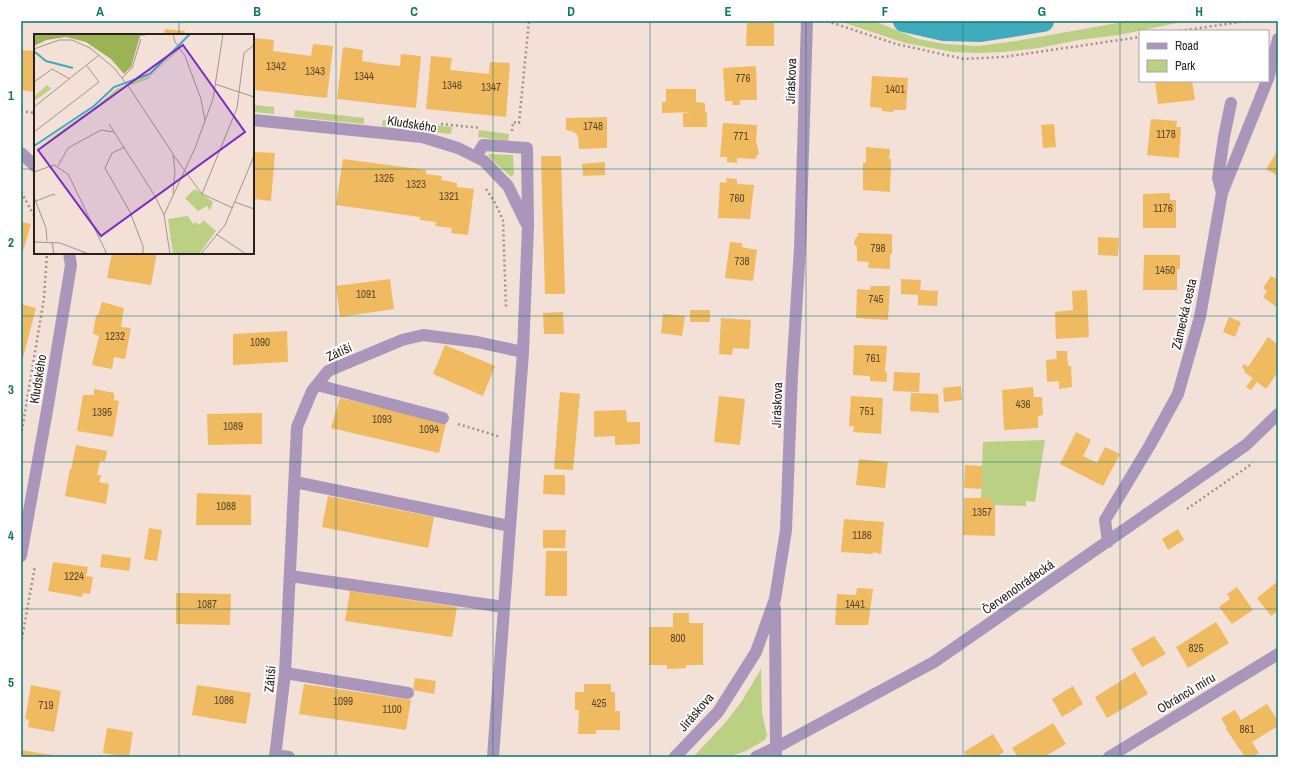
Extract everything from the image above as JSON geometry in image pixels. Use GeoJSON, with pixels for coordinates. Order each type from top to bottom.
{"type":"FeatureCollection","features":[{"type":"Feature","properties":{"kind":"street","name":"Jiráskova"},"geometry":{"type":"LineString","coordinates":[[675,757],[718,712],[756,652],[775,599],[786,530],[792,375],[800,248],[807,21]]}},
{"type":"Feature","properties":{"kind":"street","name":"Zámecká cesta"},"geometry":{"type":"LineString","coordinates":[[1269,76],[1278,39]]}},
{"type":"Feature","properties":{"kind":"street","name":"Zámecká cesta"},"geometry":{"type":"LineString","coordinates":[[1108,542],[1105,520],[1150,445],[1178,394],[1200,317],[1222,193],[1267,82]]}},
{"type":"Feature","properties":{"kind":"street"},"geometry":{"type":"LineString","coordinates":[[1222,193],[1218,178],[1231,103]]}},
{"type":"Feature","properties":{"kind":"street","name":"Kludského"},"geometry":{"type":"LineString","coordinates":[[254,120],[422,137],[458,148],[484,161],[508,186],[528,226]]}},
{"type":"Feature","properties":{"kind":"street"},"geometry":{"type":"LineString","coordinates":[[476,157],[483,145],[527,148],[528,226],[522,352],[517,441],[493,757]]}},
{"type":"Feature","properties":{"kind":"street"},"geometry":{"type":"LineString","coordinates":[[21,153],[34,165]]}},
{"type":"Feature","properties":{"kind":"street","name":"Kludského"},"geometry":{"type":"LineString","coordinates":[[21,556],[71,265],[69,254]]}},
{"type":"Feature","properties":{"kind":"street","name":"Zátiší"},"geometry":{"type":"LineString","coordinates":[[276,756],[285,673],[297,427],[312,391],[328,371],[402,340],[423,335],[477,342],[522,352]]}},
{"type":"Feature","properties":{"kind":"street"},"geometry":{"type":"LineString","coordinates":[[317,385],[443,418]]}},
{"type":"Feature","properties":{"kind":"street","name":"Červenohrádecká"},"geometry":{"type":"LineString","coordinates":[[756,757],[776,752],[934,662],[1246,446],[1278,414]]}},
{"type":"Feature","properties":{"kind":"street"},"geometry":{"type":"LineString","coordinates":[[295,482],[510,526]]}},
{"type":"Feature","properties":{"kind":"street"},"geometry":{"type":"LineString","coordinates":[[290,576],[504,607]]}},
{"type":"Feature","properties":{"kind":"street"},"geometry":{"type":"LineString","coordinates":[[775,599],[776,752]]}},
{"type":"Feature","properties":{"kind":"street","name":"Obránců míru"},"geometry":{"type":"LineString","coordinates":[[1109,757],[1278,654]]}},
{"type":"Feature","properties":{"kind":"street"},"geometry":{"type":"LineString","coordinates":[[285,673],[408,693]]}},
{"type":"Feature","properties":{"kind":"street"},"geometry":{"type":"LineString","coordinates":[[276,756],[289,757]]}},
{"type":"Feature","properties":{"kind":"path"},"geometry":{"type":"LineString","coordinates":[[513,122],[519,123],[529,21]]}},
{"type":"Feature","properties":{"kind":"path"},"geometry":{"type":"LineString","coordinates":[[827,21],[896,44],[964,59],[1004,58],[1139,37]]}},
{"type":"Feature","properties":{"kind":"path"},"geometry":{"type":"LineString","coordinates":[[1187,30],[1246,21]]}},
{"type":"Feature","properties":{"kind":"path"},"geometry":{"type":"LineString","coordinates":[[21,111],[34,113]]}},
{"type":"Feature","properties":{"kind":"path"},"geometry":{"type":"LineString","coordinates":[[484,187],[495,203],[503,220],[506,308]]}},
{"type":"Feature","properties":{"kind":"path"},"geometry":{"type":"LineString","coordinates":[[21,192],[34,215]]}},
{"type":"Feature","properties":{"kind":"path"},"geometry":{"type":"LineString","coordinates":[[21,436],[44,298],[47,254]]}},
{"type":"Feature","properties":{"kind":"path"},"geometry":{"type":"LineString","coordinates":[[443,418],[448,421],[517,441]]}},
{"type":"Feature","properties":{"kind":"green space"},"geometry":{"type":"Polygon","coordinates":[[[839,21],[874,21],[918,39],[945,44],[978,46],[1016,41],[1129,21],[1187,21],[1118,35],[1079,40],[1039,48],[1002,52],[953,52],[905,43],[839,21]]]}},
{"type":"Feature","properties":{"kind":"green space"},"geometry":{"type":"Polygon","coordinates":[[[254,105],[274,107],[274,114],[254,112],[254,105]]]}},
{"type":"Feature","properties":{"kind":"green space"},"geometry":{"type":"Polygon","coordinates":[[[295,110],[364,118],[364,124],[294,117],[295,110]]]}},
{"type":"Feature","properties":{"kind":"green space"},"geometry":{"type":"Polygon","coordinates":[[[383,120],[452,127],[451,134],[382,126],[383,120]]]}},
{"type":"Feature","properties":{"kind":"green space"},"geometry":{"type":"Polygon","coordinates":[[[479,130],[509,134],[508,141],[478,137],[479,130]]]}},
{"type":"Feature","properties":{"kind":"green space"},"geometry":{"type":"Polygon","coordinates":[[[488,154],[513,155],[514,174],[511,177],[488,154]]]}},
{"type":"Feature","properties":{"kind":"green space"},"geometry":{"type":"Polygon","coordinates":[[[1045,440],[1035,502],[1026,501],[1026,506],[991,505],[991,498],[981,498],[983,442],[1045,440]]]}},
{"type":"Feature","properties":{"kind":"green space"},"geometry":{"type":"Polygon","coordinates":[[[761,669],[762,713],[767,735],[765,740],[746,751],[728,757],[693,757],[725,723],[742,701],[761,669]]]}},
{"type":"Feature","properties":{"kind":"building"},"geometry":{"type":"Polygon","coordinates":[[[747,23],[774,23],[774,46],[746,46],[747,23]]]}},
{"type":"Feature","properties":{"kind":"building"},"geometry":{"type":"Polygon","coordinates":[[[165,29],[185,31],[184,34],[164,34],[165,29]]]}},
{"type":"Feature","properties":{"kind":"building"},"geometry":{"type":"Polygon","coordinates":[[[254,38],[274,40],[273,51],[311,56],[313,44],[333,46],[327,98],[254,90],[254,38]]]}},
{"type":"Feature","properties":{"kind":"building"},"geometry":{"type":"Polygon","coordinates":[[[343,47],[363,50],[362,61],[381,64],[400,66],[401,54],[421,56],[416,108],[337,99],[343,47]]]}},
{"type":"Feature","properties":{"kind":"building"},"geometry":{"type":"Polygon","coordinates":[[[21,50],[34,51],[34,92],[21,90],[21,50]]]}},
{"type":"Feature","properties":{"kind":"building"},"geometry":{"type":"Polygon","coordinates":[[[431,56],[452,58],[450,70],[489,74],[490,62],[510,63],[506,117],[426,109],[431,56]]]}},
{"type":"Feature","properties":{"kind":"building"},"geometry":{"type":"Polygon","coordinates":[[[756,66],[757,100],[740,100],[740,105],[732,105],[733,101],[725,101],[723,68],[756,66]]]}},
{"type":"Feature","properties":{"kind":"building"},"geometry":{"type":"Polygon","coordinates":[[[872,76],[908,78],[906,110],[894,110],[893,112],[882,111],[882,108],[870,107],[872,76]]]}},
{"type":"Feature","properties":{"kind":"building"},"geometry":{"type":"Polygon","coordinates":[[[1155,82],[1192,82],[1195,100],[1158,104],[1155,82]]]}},
{"type":"Feature","properties":{"kind":"building"},"geometry":{"type":"Polygon","coordinates":[[[666,89],[696,89],[696,102],[705,103],[707,127],[683,127],[683,113],[691,112],[662,113],[662,102],[666,102],[666,89]]]}},
{"type":"Feature","properties":{"kind":"building"},"geometry":{"type":"Polygon","coordinates":[[[607,117],[607,148],[579,149],[578,136],[574,132],[566,130],[566,118],[607,117]]]}},
{"type":"Feature","properties":{"kind":"building"},"geometry":{"type":"Polygon","coordinates":[[[1151,119],[1177,121],[1176,127],[1181,127],[1179,158],[1147,155],[1151,119]]]}},
{"type":"Feature","properties":{"kind":"building"},"geometry":{"type":"Polygon","coordinates":[[[723,123],[757,125],[756,141],[759,153],[755,159],[737,158],[737,163],[727,162],[727,157],[720,157],[723,123]]]}},
{"type":"Feature","properties":{"kind":"building"},"geometry":{"type":"Polygon","coordinates":[[[1054,124],[1056,147],[1043,148],[1041,125],[1054,124]]]}},
{"type":"Feature","properties":{"kind":"building"},"geometry":{"type":"Polygon","coordinates":[[[866,147],[890,149],[890,192],[863,190],[863,163],[866,163],[866,147]]]}},
{"type":"Feature","properties":{"kind":"building"},"geometry":{"type":"Polygon","coordinates":[[[1278,150],[1278,176],[1266,169],[1278,150]]]}},
{"type":"Feature","properties":{"kind":"building"},"geometry":{"type":"Polygon","coordinates":[[[254,152],[275,153],[271,201],[254,199],[254,152]]]}},
{"type":"Feature","properties":{"kind":"building"},"geometry":{"type":"Polygon","coordinates":[[[541,156],[561,156],[565,294],[545,294],[541,156]]]}},
{"type":"Feature","properties":{"kind":"building"},"geometry":{"type":"Polygon","coordinates":[[[343,159],[426,170],[426,174],[442,176],[441,180],[457,183],[457,187],[474,189],[468,235],[451,233],[452,228],[435,226],[436,222],[420,220],[420,217],[336,205],[343,159]]]}},
{"type":"Feature","properties":{"kind":"building"},"geometry":{"type":"Polygon","coordinates":[[[605,162],[605,175],[583,176],[582,164],[605,162]]]}},
{"type":"Feature","properties":{"kind":"building"},"geometry":{"type":"Polygon","coordinates":[[[726,178],[737,179],[737,184],[754,185],[750,219],[718,218],[720,182],[727,183],[726,178]]]}},
{"type":"Feature","properties":{"kind":"building"},"geometry":{"type":"Polygon","coordinates":[[[1170,193],[1170,200],[1176,200],[1176,228],[1143,228],[1143,194],[1170,193]]]}},
{"type":"Feature","properties":{"kind":"building"},"geometry":{"type":"Polygon","coordinates":[[[21,222],[31,224],[21,258],[21,222]]]}},
{"type":"Feature","properties":{"kind":"building"},"geometry":{"type":"Polygon","coordinates":[[[858,233],[892,234],[890,269],[868,268],[869,262],[857,261],[857,247],[854,244],[858,233]]]}},
{"type":"Feature","properties":{"kind":"building"},"geometry":{"type":"Polygon","coordinates":[[[1098,237],[1119,238],[1118,256],[1098,255],[1098,237]]]}},
{"type":"Feature","properties":{"kind":"building"},"geometry":{"type":"Polygon","coordinates":[[[730,242],[742,243],[742,247],[757,250],[753,281],[725,278],[730,242]]]}},
{"type":"Feature","properties":{"kind":"building"},"geometry":{"type":"Polygon","coordinates":[[[112,254],[157,254],[151,285],[107,278],[112,254]]]}},
{"type":"Feature","properties":{"kind":"building"},"geometry":{"type":"Polygon","coordinates":[[[1144,255],[1180,255],[1180,269],[1177,269],[1177,290],[1143,290],[1144,255]]]}},
{"type":"Feature","properties":{"kind":"building"},"geometry":{"type":"Polygon","coordinates":[[[1278,275],[1278,308],[1263,297],[1267,291],[1263,288],[1271,276],[1276,279],[1278,275]]]}},
{"type":"Feature","properties":{"kind":"building"},"geometry":{"type":"Polygon","coordinates":[[[390,279],[394,309],[340,317],[336,286],[390,279]]]}},
{"type":"Feature","properties":{"kind":"building"},"geometry":{"type":"Polygon","coordinates":[[[901,279],[921,280],[920,290],[938,291],[937,306],[918,305],[918,295],[901,294],[901,279]]]}},
{"type":"Feature","properties":{"kind":"building"},"geometry":{"type":"Polygon","coordinates":[[[871,286],[890,286],[888,320],[856,318],[857,289],[870,290],[871,286]]]}},
{"type":"Feature","properties":{"kind":"building"},"geometry":{"type":"Polygon","coordinates":[[[1087,290],[1089,337],[1056,339],[1055,312],[1073,310],[1072,291],[1087,290]]]}},
{"type":"Feature","properties":{"kind":"building"},"geometry":{"type":"Polygon","coordinates":[[[102,302],[124,308],[121,327],[131,328],[125,359],[114,357],[112,369],[92,365],[99,336],[93,334],[96,315],[98,316],[102,302]]]}},
{"type":"Feature","properties":{"kind":"building"},"geometry":{"type":"Polygon","coordinates":[[[21,304],[36,308],[23,358],[21,357],[21,304]]]}},
{"type":"Feature","properties":{"kind":"building"},"geometry":{"type":"Polygon","coordinates":[[[690,310],[710,310],[710,322],[690,322],[690,310]]]}},
{"type":"Feature","properties":{"kind":"building"},"geometry":{"type":"Polygon","coordinates":[[[563,312],[564,334],[544,334],[543,313],[563,312]]]}},
{"type":"Feature","properties":{"kind":"building"},"geometry":{"type":"Polygon","coordinates":[[[663,314],[685,316],[682,336],[661,333],[663,314]]]}},
{"type":"Feature","properties":{"kind":"building"},"geometry":{"type":"Polygon","coordinates":[[[1229,317],[1241,322],[1235,337],[1223,332],[1229,317]]]}},
{"type":"Feature","properties":{"kind":"building"},"geometry":{"type":"Polygon","coordinates":[[[721,318],[751,320],[749,349],[733,348],[732,355],[719,354],[721,318]]]}},
{"type":"Feature","properties":{"kind":"building"},"geometry":{"type":"Polygon","coordinates":[[[287,331],[288,362],[233,365],[233,334],[287,331]]]}},
{"type":"Feature","properties":{"kind":"building"},"geometry":{"type":"Polygon","coordinates":[[[1268,337],[1278,345],[1278,372],[1266,389],[1257,382],[1251,390],[1246,387],[1253,378],[1244,372],[1245,371],[1242,367],[1244,364],[1248,367],[1268,337]]]}},
{"type":"Feature","properties":{"kind":"building"},"geometry":{"type":"Polygon","coordinates":[[[445,345],[495,366],[483,396],[433,374],[445,345]]]}},
{"type":"Feature","properties":{"kind":"building"},"geometry":{"type":"Polygon","coordinates":[[[854,345],[887,346],[885,372],[887,373],[887,381],[870,381],[870,376],[853,375],[854,345]]]}},
{"type":"Feature","properties":{"kind":"building"},"geometry":{"type":"Polygon","coordinates":[[[1056,351],[1067,351],[1068,366],[1071,366],[1072,387],[1059,389],[1059,381],[1047,382],[1046,360],[1057,359],[1056,351]]]}},
{"type":"Feature","properties":{"kind":"building"},"geometry":{"type":"Polygon","coordinates":[[[894,372],[920,373],[919,392],[893,391],[894,372]]]}},
{"type":"Feature","properties":{"kind":"building"},"geometry":{"type":"Polygon","coordinates":[[[961,386],[962,400],[944,402],[943,388],[961,386]]]}},
{"type":"Feature","properties":{"kind":"building"},"geometry":{"type":"Polygon","coordinates":[[[1033,387],[1034,397],[1042,397],[1043,415],[1038,416],[1038,428],[1004,430],[1002,390],[1033,387]]]}},
{"type":"Feature","properties":{"kind":"building"},"geometry":{"type":"Polygon","coordinates":[[[94,389],[114,393],[114,400],[119,401],[113,437],[77,431],[83,395],[94,395],[94,389]]]}},
{"type":"Feature","properties":{"kind":"building"},"geometry":{"type":"Polygon","coordinates":[[[560,392],[580,394],[573,470],[554,469],[560,392]]]}},
{"type":"Feature","properties":{"kind":"building"},"geometry":{"type":"Polygon","coordinates":[[[911,393],[938,394],[939,413],[910,411],[911,393]]]}},
{"type":"Feature","properties":{"kind":"building"},"geometry":{"type":"Polygon","coordinates":[[[719,396],[745,399],[740,445],[714,442],[719,396]]]}},
{"type":"Feature","properties":{"kind":"building"},"geometry":{"type":"Polygon","coordinates":[[[851,396],[883,398],[881,434],[853,432],[854,426],[849,426],[851,396]]]}},
{"type":"Feature","properties":{"kind":"building"},"geometry":{"type":"Polygon","coordinates":[[[340,398],[446,423],[439,453],[331,428],[340,398]]]}},
{"type":"Feature","properties":{"kind":"building"},"geometry":{"type":"Polygon","coordinates":[[[626,410],[627,422],[640,422],[640,444],[615,445],[615,436],[594,437],[594,411],[626,410]]]}},
{"type":"Feature","properties":{"kind":"building"},"geometry":{"type":"Polygon","coordinates":[[[262,413],[262,444],[208,445],[207,414],[262,413]]]}},
{"type":"Feature","properties":{"kind":"building"},"geometry":{"type":"Polygon","coordinates":[[[1076,432],[1091,440],[1083,456],[1097,463],[1105,447],[1120,454],[1103,486],[1060,464],[1076,432]]]}},
{"type":"Feature","properties":{"kind":"building"},"geometry":{"type":"Polygon","coordinates":[[[76,445],[107,451],[105,462],[100,461],[97,475],[101,475],[99,482],[109,484],[106,504],[65,496],[76,445]]]}},
{"type":"Feature","properties":{"kind":"building"},"geometry":{"type":"Polygon","coordinates":[[[859,459],[888,462],[885,488],[856,485],[859,459]]]}},
{"type":"Feature","properties":{"kind":"building"},"geometry":{"type":"Polygon","coordinates":[[[965,465],[982,466],[982,489],[964,488],[965,465]]]}},
{"type":"Feature","properties":{"kind":"building"},"geometry":{"type":"Polygon","coordinates":[[[544,475],[565,475],[565,495],[543,494],[544,475]]]}},
{"type":"Feature","properties":{"kind":"building"},"geometry":{"type":"Polygon","coordinates":[[[197,493],[251,495],[251,525],[196,525],[197,493]]]}},
{"type":"Feature","properties":{"kind":"building"},"geometry":{"type":"Polygon","coordinates":[[[328,496],[434,517],[428,548],[322,527],[328,496]]]}},
{"type":"Feature","properties":{"kind":"building"},"geometry":{"type":"Polygon","coordinates":[[[964,498],[991,498],[991,505],[995,505],[995,536],[963,535],[964,498]]]}},
{"type":"Feature","properties":{"kind":"building"},"geometry":{"type":"Polygon","coordinates":[[[844,519],[884,522],[881,554],[873,552],[873,554],[841,552],[844,519]]]}},
{"type":"Feature","properties":{"kind":"building"},"geometry":{"type":"Polygon","coordinates":[[[149,528],[162,530],[157,561],[144,559],[149,528]]]}},
{"type":"Feature","properties":{"kind":"building"},"geometry":{"type":"Polygon","coordinates":[[[1178,529],[1184,540],[1168,550],[1162,539],[1178,529]]]}},
{"type":"Feature","properties":{"kind":"building"},"geometry":{"type":"Polygon","coordinates":[[[543,530],[566,530],[565,548],[543,548],[543,530]]]}},
{"type":"Feature","properties":{"kind":"building"},"geometry":{"type":"Polygon","coordinates":[[[546,551],[567,551],[567,596],[545,596],[546,551]]]}},
{"type":"Feature","properties":{"kind":"building"},"geometry":{"type":"Polygon","coordinates":[[[102,554],[131,558],[129,571],[100,567],[102,554]]]}},
{"type":"Feature","properties":{"kind":"building"},"geometry":{"type":"Polygon","coordinates":[[[53,562],[88,567],[86,576],[93,577],[90,594],[83,593],[82,597],[48,591],[53,562]]]}},
{"type":"Feature","properties":{"kind":"building"},"geometry":{"type":"Polygon","coordinates":[[[1278,581],[1278,611],[1271,616],[1257,598],[1278,581]]]}},
{"type":"Feature","properties":{"kind":"building"},"geometry":{"type":"Polygon","coordinates":[[[1237,587],[1253,610],[1232,624],[1219,607],[1230,599],[1227,594],[1237,587]]]}},
{"type":"Feature","properties":{"kind":"building"},"geometry":{"type":"Polygon","coordinates":[[[857,588],[873,589],[868,625],[835,625],[837,594],[856,595],[857,588]]]}},
{"type":"Feature","properties":{"kind":"building"},"geometry":{"type":"Polygon","coordinates":[[[350,591],[457,607],[452,637],[345,621],[350,591]]]}},
{"type":"Feature","properties":{"kind":"building"},"geometry":{"type":"Polygon","coordinates":[[[176,593],[231,594],[230,625],[176,624],[176,593]]]}},
{"type":"Feature","properties":{"kind":"building"},"geometry":{"type":"Polygon","coordinates":[[[673,613],[689,613],[689,623],[703,623],[703,665],[686,665],[686,668],[667,669],[667,665],[649,665],[649,627],[673,627],[673,613]]]}},
{"type":"Feature","properties":{"kind":"building"},"geometry":{"type":"Polygon","coordinates":[[[1216,622],[1229,643],[1188,668],[1176,647],[1216,622]]]}},
{"type":"Feature","properties":{"kind":"building"},"geometry":{"type":"Polygon","coordinates":[[[1154,636],[1166,654],[1142,667],[1131,649],[1154,636]]]}},
{"type":"Feature","properties":{"kind":"building"},"geometry":{"type":"Polygon","coordinates":[[[1135,672],[1148,694],[1107,718],[1095,697],[1135,672]]]}},
{"type":"Feature","properties":{"kind":"building"},"geometry":{"type":"Polygon","coordinates":[[[415,678],[436,681],[434,694],[413,690],[415,678]]]}},
{"type":"Feature","properties":{"kind":"building"},"geometry":{"type":"Polygon","coordinates":[[[304,684],[411,700],[406,730],[299,714],[304,684]]]}},
{"type":"Feature","properties":{"kind":"building"},"geometry":{"type":"Polygon","coordinates":[[[584,684],[611,684],[611,692],[615,692],[615,711],[620,711],[620,730],[596,730],[596,734],[578,734],[579,710],[575,710],[575,692],[584,692],[584,684]]]}},
{"type":"Feature","properties":{"kind":"building"},"geometry":{"type":"Polygon","coordinates":[[[31,685],[61,691],[54,732],[28,727],[29,720],[25,719],[31,685]]]}},
{"type":"Feature","properties":{"kind":"building"},"geometry":{"type":"Polygon","coordinates":[[[197,685],[251,693],[246,724],[192,715],[197,685]]]}},
{"type":"Feature","properties":{"kind":"building"},"geometry":{"type":"Polygon","coordinates":[[[1073,686],[1083,704],[1062,717],[1052,699],[1073,686]]]}},
{"type":"Feature","properties":{"kind":"building"},"geometry":{"type":"Polygon","coordinates":[[[1267,704],[1278,721],[1278,726],[1252,742],[1259,753],[1252,757],[1245,757],[1226,729],[1227,728],[1221,718],[1235,710],[1241,720],[1267,704]]]}},
{"type":"Feature","properties":{"kind":"building"},"geometry":{"type":"Polygon","coordinates":[[[1053,723],[1066,744],[1044,757],[1018,757],[1012,748],[1053,723]]]}},
{"type":"Feature","properties":{"kind":"building"},"geometry":{"type":"Polygon","coordinates":[[[107,728],[133,732],[129,757],[103,753],[107,728]]]}},
{"type":"Feature","properties":{"kind":"building"},"geometry":{"type":"Polygon","coordinates":[[[993,734],[1004,752],[996,757],[967,757],[964,752],[993,734]]]}},
{"type":"Feature","properties":{"kind":"building"},"geometry":{"type":"Polygon","coordinates":[[[21,750],[52,755],[51,757],[21,757],[21,750]]]}},
{"type":"Feature","properties":{"kind":"waterway"},"geometry":{"type":"LineString","coordinates":[[904,21],[944,30],[981,31],[1043,21]]}}]}
